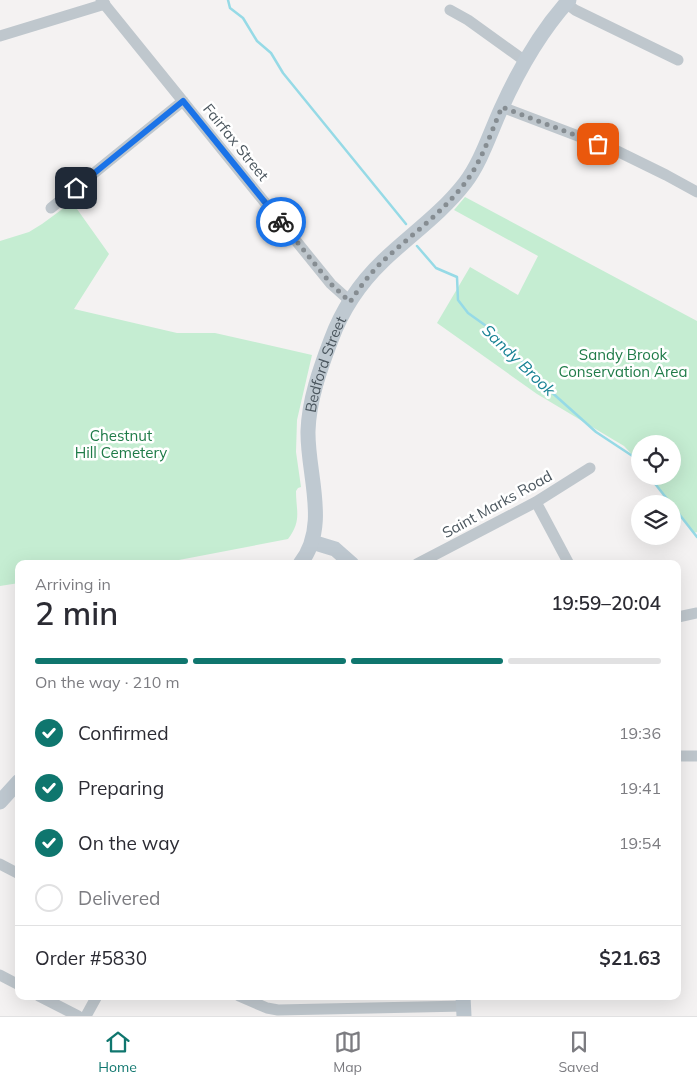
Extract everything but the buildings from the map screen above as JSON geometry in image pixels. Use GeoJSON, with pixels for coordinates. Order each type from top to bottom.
{"type":"FeatureCollection","features":[{"type":"Feature","properties":{"kind":"main road","name":"Bedford Street"},"geometry":{"type":"LineString","coordinates":[[303,560],[312,542],[315,522],[308,453],[310,415],[316,384],[331,338],[342,315],[364,282],[383,261],[442,210],[466,182],[477,163],[525,61],[538,39],[568,2]]}},
{"type":"Feature","properties":{"kind":"main road"},"geometry":{"type":"LineString","coordinates":[[312,542],[335,549],[347,560]]}},
{"type":"Feature","properties":{"kind":"main road"},"geometry":{"type":"LineString","coordinates":[[0,802],[15,785]]}},
{"type":"Feature","properties":{"kind":"street"},"geometry":{"type":"LineString","coordinates":[[0,36],[103,2]]}},
{"type":"Feature","properties":{"kind":"street","name":"Fairfax Street"},"geometry":{"type":"LineString","coordinates":[[103,2],[331,284],[350,302]]}},
{"type":"Feature","properties":{"kind":"street"},"geometry":{"type":"LineString","coordinates":[[568,2],[575,10],[678,60]]}},
{"type":"Feature","properties":{"kind":"street"},"geometry":{"type":"LineString","coordinates":[[450,10],[475,25],[525,61]]}},
{"type":"Feature","properties":{"kind":"street"},"geometry":{"type":"LineString","coordinates":[[51,208],[183,101]]}},
{"type":"Feature","properties":{"kind":"street"},"geometry":{"type":"LineString","coordinates":[[502,107],[615,150],[666,174],[697,192]]}},
{"type":"Feature","properties":{"kind":"street","name":"Saint Marks Road"},"geometry":{"type":"LineString","coordinates":[[425,560],[536,502],[590,468]]}},
{"type":"Feature","properties":{"kind":"street"},"geometry":{"type":"LineString","coordinates":[[536,502],[567,560]]}},
{"type":"Feature","properties":{"kind":"street"},"geometry":{"type":"LineString","coordinates":[[681,616],[697,613]]}},
{"type":"Feature","properties":{"kind":"street"},"geometry":{"type":"LineString","coordinates":[[681,756],[697,756]]}},
{"type":"Feature","properties":{"kind":"street"},"geometry":{"type":"LineString","coordinates":[[0,864],[15,872]]}},
{"type":"Feature","properties":{"kind":"street"},"geometry":{"type":"LineString","coordinates":[[0,975],[15,983]]}},
{"type":"Feature","properties":{"kind":"street"},"geometry":{"type":"LineString","coordinates":[[47,1000],[78,1016]]}},
{"type":"Feature","properties":{"kind":"street"},"geometry":{"type":"LineString","coordinates":[[86,1016],[95,1000]]}},
{"type":"Feature","properties":{"kind":"street"},"geometry":{"type":"LineString","coordinates":[[248,1000],[267,1008],[271,1012],[464,1006]]}},
{"type":"Feature","properties":{"kind":"green space","name":"Sandy Brook Conservation Area"},"geometry":{"type":"Polygon","coordinates":[[[465,197],[697,321],[697,532],[694,533],[681,516],[681,495],[664,495],[657,485],[681,485],[681,435],[631,435],[631,453],[624,446],[537,394],[437,323],[470,267],[518,295],[538,256],[454,210],[465,197]]]}},
{"type":"Feature","properties":{"kind":"green space","name":"Chestnut Hill Cemetery"},"geometry":{"type":"Polygon","coordinates":[[[72,202],[109,254],[74,309],[177,333],[215,333],[312,355],[297,420],[296,452],[301,487],[296,491],[297,521],[288,539],[179,560],[15,560],[15,584],[0,586],[0,241],[29,232],[72,202]]]}},
{"type":"Feature","properties":{"kind":"waterway","name":"Sandy Brook"},"geometry":{"type":"LineString","coordinates":[[228,0],[230,8],[243,18],[257,41],[271,53],[283,73],[406,224]]}},
{"type":"Feature","properties":{"kind":"waterway","name":"Sandy Brook"},"geometry":{"type":"LineString","coordinates":[[417,246],[436,268],[457,277],[458,300],[468,313],[496,333],[548,389],[596,432],[631,455]]}},
{"type":"Feature","properties":{"kind":"waterway","name":"Sandy Brook"},"geometry":{"type":"LineString","coordinates":[[656,485],[664,495]]}},
{"type":"Feature","properties":{"kind":"waterway","name":"Sandy Brook"},"geometry":{"type":"LineString","coordinates":[[681,517],[697,537]]}},
{"type":"Feature","properties":{"kind":"way so far"},"geometry":{"type":"LineString","coordinates":[[281,222],[336,290],[350,302],[364,282],[383,261],[442,210],[466,182],[477,163],[502,107],[598,144]]}},
{"type":"Feature","properties":{"kind":"route"},"geometry":{"type":"LineString","coordinates":[[76,188],[183,101],[281,222]]}}]}
